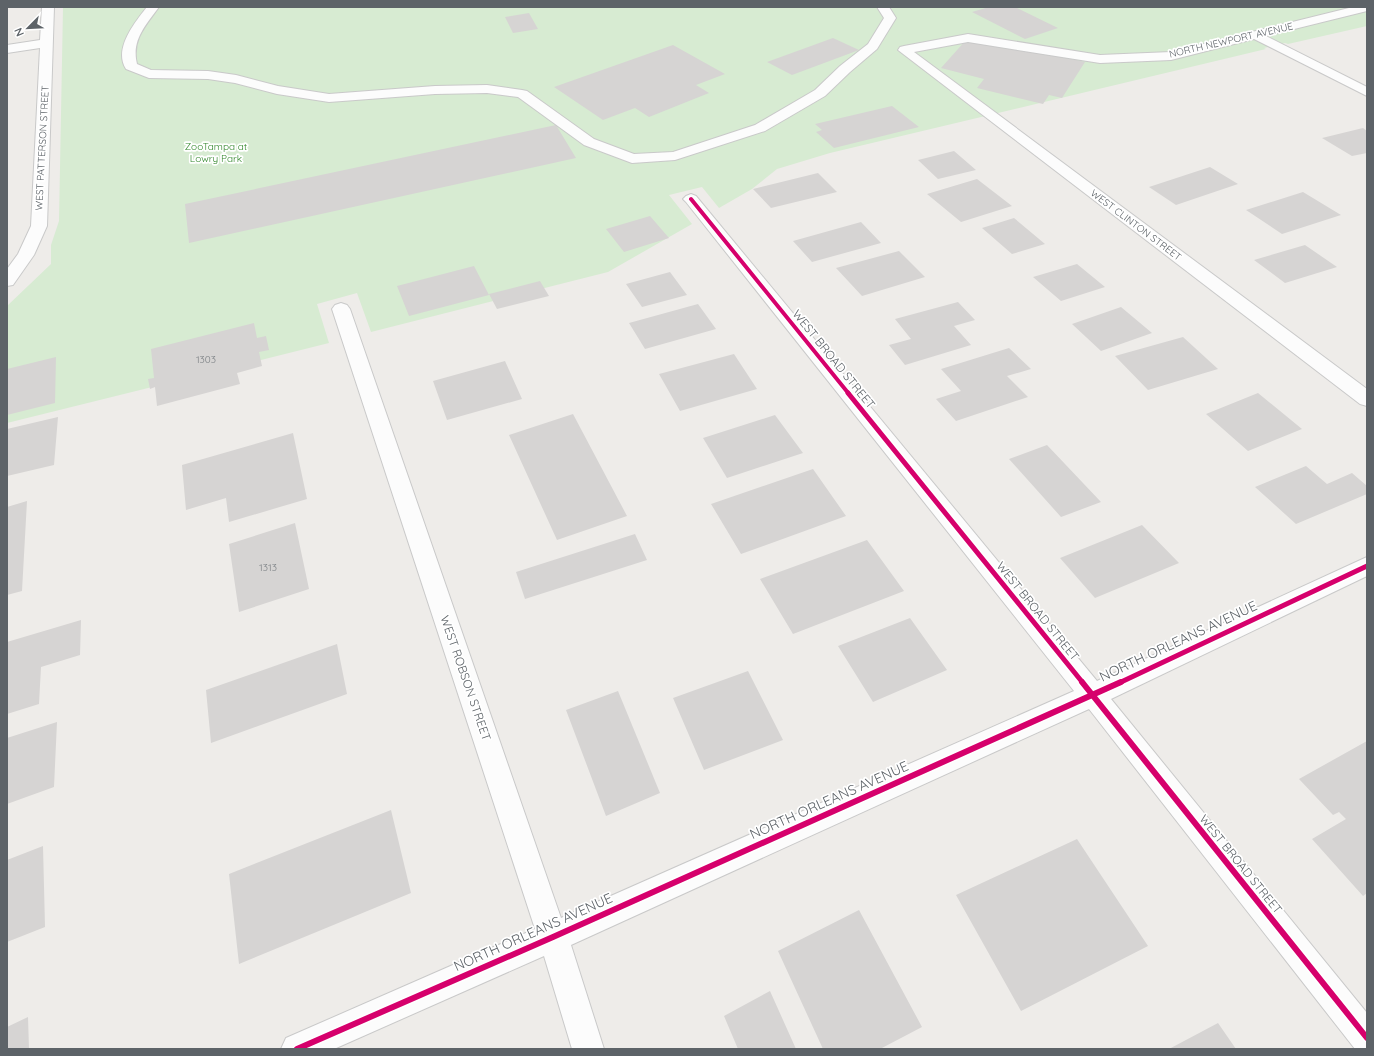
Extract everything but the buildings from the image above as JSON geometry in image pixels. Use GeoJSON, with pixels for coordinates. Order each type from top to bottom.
{"type":"FeatureCollection","features":[{"type":"Feature","properties":{"kind":"street","name":"WEST PATTERSON STREET"},"geometry":{"type":"LineString","coordinates":[[7,281],[26,256],[39,226],[48,7]]}},
{"type":"Feature","properties":{"kind":"street"},"geometry":{"type":"LineString","coordinates":[[154,7],[136,29],[128,54],[131,66],[150,74],[236,78],[277,90],[329,98],[435,90],[487,89],[522,94],[589,142],[632,159],[674,156],[760,128],[820,93],[845,69],[873,46],[890,18],[883,7]]}},
{"type":"Feature","properties":{"kind":"street","name":"NORTH NEWPORT AVENUE"},"geometry":{"type":"LineString","coordinates":[[904,50],[968,38],[1100,59],[1171,56],[1367,7]]}},
{"type":"Feature","properties":{"kind":"street"},"geometry":{"type":"LineString","coordinates":[[1255,35],[1367,92]]}},
{"type":"Feature","properties":{"kind":"street"},"geometry":{"type":"LineString","coordinates":[[7,49],[47,42]]}},
{"type":"Feature","properties":{"kind":"street","name":"WEST CLINTON STREET"},"geometry":{"type":"LineString","coordinates":[[904,50],[1367,399]]}},
{"type":"Feature","properties":{"kind":"street","name":"WEST BROAD STREET"},"geometry":{"type":"LineString","coordinates":[[691,199],[1093,695],[1367,1038]]}},
{"type":"Feature","properties":{"kind":"street","name":"WEST ROBSON STREET"},"geometry":{"type":"LineString","coordinates":[[341,309],[553,937],[588,1049]]}},
{"type":"Feature","properties":{"kind":"street","name":"NORTH ORLEANS AVENUE"},"geometry":{"type":"LineString","coordinates":[[297,1049],[553,937],[1093,695],[1367,566]]}},
{"type":"Feature","properties":{"kind":"green space","name":"ZooTampa at Lowry Park"},"geometry":{"type":"Polygon","coordinates":[[[63,7],[1367,7],[1367,26],[1288,44],[1285,43],[1264,48],[1266,49],[830,153],[777,169],[752,189],[719,208],[702,187],[669,195],[692,224],[608,272],[371,332],[357,293],[317,304],[329,343],[7,423],[7,306],[51,264],[51,245],[59,221],[63,7]]]}},
{"type":"Feature","properties":{"kind":"cycle path"},"geometry":{"type":"LineString","coordinates":[[691,199],[1093,695],[1367,1038]]}},
{"type":"Feature","properties":{"kind":"cycle path"},"geometry":{"type":"LineString","coordinates":[[297,1049],[553,937],[1093,695],[1367,566]]}}]}
